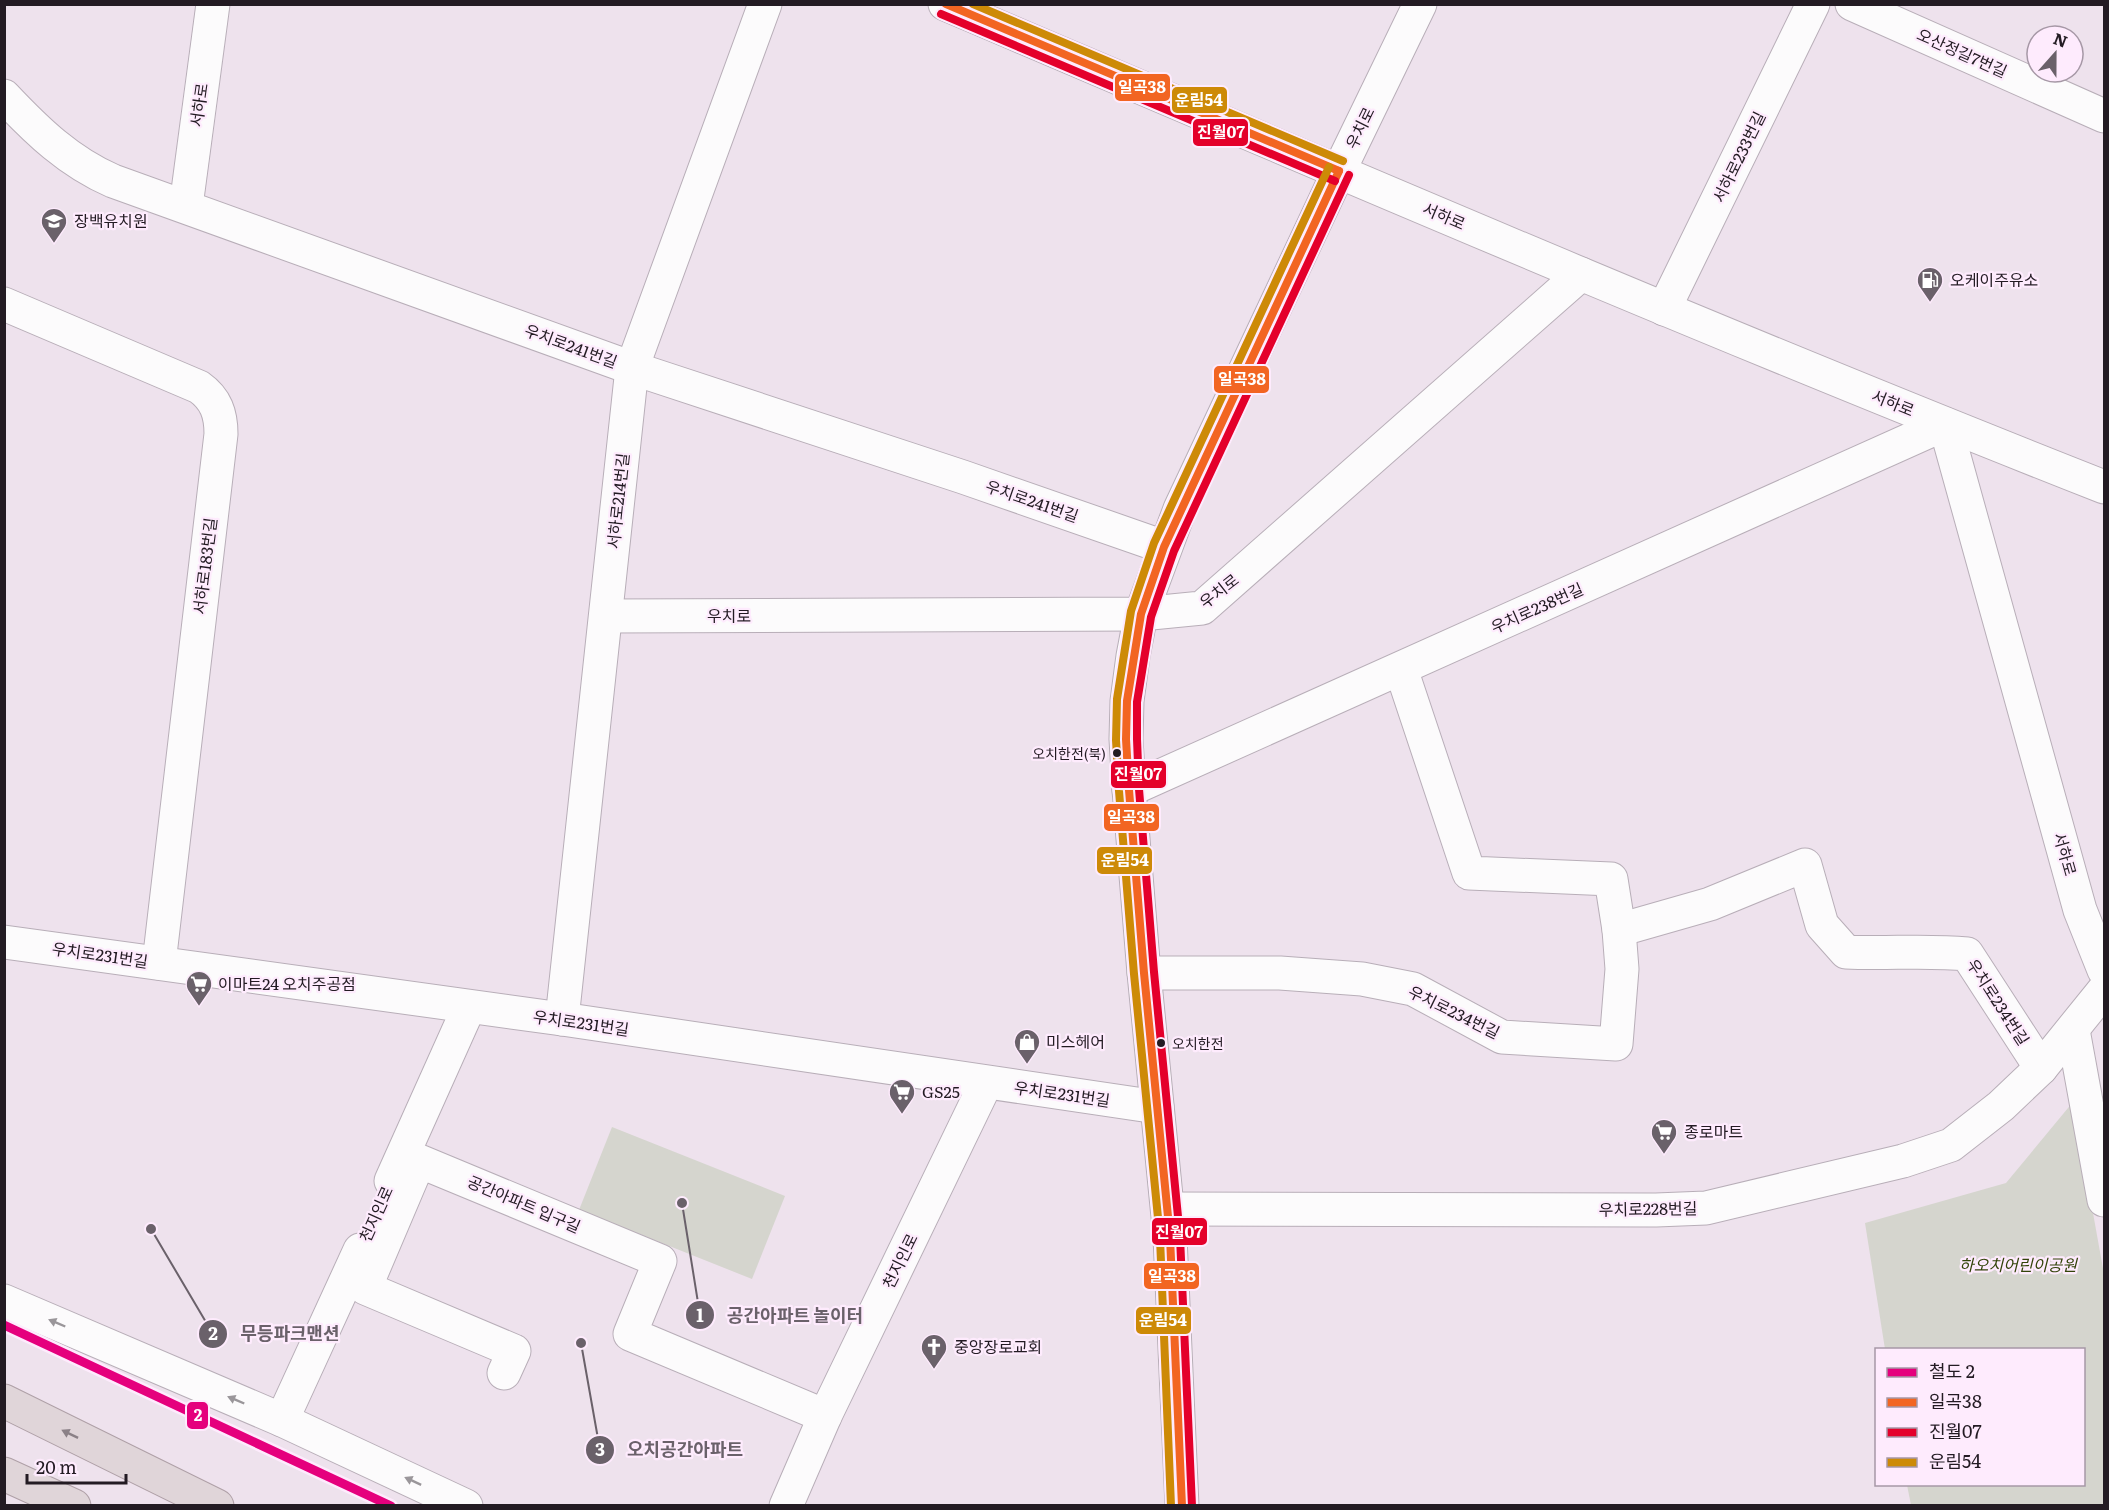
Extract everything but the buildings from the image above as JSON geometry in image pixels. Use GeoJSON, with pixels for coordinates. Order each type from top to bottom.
{"type":"FeatureCollection","features":[{"type":"Feature","properties":{"kind":"highway"},"geometry":{"type":"LineString","coordinates":[[4,1401],[217,1506]]}},
{"type":"Feature","properties":{"kind":"highway"},"geometry":{"type":"LineString","coordinates":[[4,1474],[74,1506]]}},
{"type":"Feature","properties":{"kind":"street","name":"서하로"},"geometry":{"type":"LineString","coordinates":[[186,206],[213,4]]}},
{"type":"Feature","properties":{"kind":"street","name":"서하로214번길"},"geometry":{"type":"LineString","coordinates":[[562,1019],[632,368],[765,4]]}},
{"type":"Feature","properties":{"kind":"street","name":"서하로"},"geometry":{"type":"LineString","coordinates":[[945,4],[1664,309],[2104,487]]}},
{"type":"Feature","properties":{"kind":"street","name":"우치로"},"geometry":{"type":"LineString","coordinates":[[1182,1506],[1168,1209],[1144,973],[1129,790],[1126,739],[1127,701],[1141,614],[1164,547],[1339,171],[1420,4]]}},
{"type":"Feature","properties":{"kind":"street","name":"서하로233번길"},"geometry":{"type":"LineString","coordinates":[[1664,309],[1813,4]]}},
{"type":"Feature","properties":{"kind":"street","name":"오산정길7번길"},"geometry":{"type":"LineString","coordinates":[[1852,4],[2104,116]]}},
{"type":"Feature","properties":{"kind":"street","name":"우치로241번길"},"geometry":{"type":"LineString","coordinates":[[4,96],[66,155],[90,171],[632,368],[963,477],[1164,547]]}},
{"type":"Feature","properties":{"kind":"street","name":"우치로"},"geometry":{"type":"LineString","coordinates":[[606,616],[1141,614],[1202,608],[1581,274]]}},
{"type":"Feature","properties":{"kind":"street","name":"서하로183번길"},"geometry":{"type":"LineString","coordinates":[[4,304],[199,387],[209,394],[221,417],[221,434],[159,963]]}},
{"type":"Feature","properties":{"kind":"street","name":"서하로"},"geometry":{"type":"LineString","coordinates":[[1945,424],[2080,910],[2104,970]]}},
{"type":"Feature","properties":{"kind":"street","name":"우치로238번길"},"geometry":{"type":"LineString","coordinates":[[1129,790],[1945,424]]}},
{"type":"Feature","properties":{"kind":"street","name":"우치로234번길"},"geometry":{"type":"LineString","coordinates":[[1144,973],[1280,973],[1362,979],[1413,989],[1502,1037],[1616,1044],[1622,969],[1611,879],[1469,873],[1401,669]]}},
{"type":"Feature","properties":{"kind":"street","name":"우치로234번길"},"geometry":{"type":"LineString","coordinates":[[1619,930],[1710,904],[1805,865],[1822,926],[1846,952],[1967,954],[2041,1068]]}},
{"type":"Feature","properties":{"kind":"street","name":"우치로231번길"},"geometry":{"type":"LineString","coordinates":[[4,942],[562,1019],[1158,1107]]}},
{"type":"Feature","properties":{"kind":"street","name":"우치로228번길"},"geometry":{"type":"LineString","coordinates":[[1168,1209],[1656,1210],[1706,1208],[1903,1161],[1951,1145],[2001,1106],[2041,1068],[2104,990]]}},
{"type":"Feature","properties":{"kind":"street","name":"천지인로"},"geometry":{"type":"LineString","coordinates":[[282,1420],[469,1007]]}},
{"type":"Feature","properties":{"kind":"street"},"geometry":{"type":"LineString","coordinates":[[2073,1030],[2104,1200]]}},
{"type":"Feature","properties":{"kind":"street","name":"천지인로"},"geometry":{"type":"LineString","coordinates":[[786,1506],[825,1416],[986,1083]]}},
{"type":"Feature","properties":{"kind":"street","name":"공간아파트 입구길"},"geometry":{"type":"LineString","coordinates":[[504,1373],[514,1352],[365,1288],[419,1161],[660,1261],[630,1334],[825,1416]]}},
{"type":"Feature","properties":{"kind":"street"},"geometry":{"type":"LineString","coordinates":[[4,1301],[282,1420],[466,1506]]}},
{"type":"Feature","properties":{"kind":"green space","name":"하오치어린이공원"},"geometry":{"type":"Polygon","coordinates":[[[2073,1102],[2104,1274],[2104,1505],[1911,1505],[1907,1486],[2085,1486],[2085,1348],[1885,1348],[1865,1223],[2006,1183],[2073,1102]]]}},
{"type":"Feature","properties":{"kind":"green space"},"geometry":{"type":"Polygon","coordinates":[[[612,1127],[785,1196],[752,1279],[579,1210],[612,1127]]]}},
{"type":"Feature","properties":{"kind":"rail line","name":"2"},"geometry":{"type":"LineString","coordinates":[[4,1325],[391,1506]]}},
{"type":"Feature","properties":{"kind":"transit line","name":"일곡38"},"geometry":{"type":"LineString","coordinates":[[946,4],[1339,171]]}},
{"type":"Feature","properties":{"kind":"transit line","name":"운림54"},"geometry":{"type":"LineString","coordinates":[[973,4],[1343,161]]}},
{"type":"Feature","properties":{"kind":"transit line","name":"진월07"},"geometry":{"type":"LineString","coordinates":[[941,14],[1335,181]]}},
{"type":"Feature","properties":{"kind":"transit line","name":"운림54"},"geometry":{"type":"LineString","coordinates":[[1171,1506],[1160,1238],[1119,791],[1116,740],[1117,699],[1131,611],[1154,543],[1329,167]]}},
{"type":"Feature","properties":{"kind":"transit line","name":"일곡38"},"geometry":{"type":"LineString","coordinates":[[1182,1506],[1170,1237],[1129,790],[1126,739],[1127,701],[1141,614],[1164,547],[1339,171]]}},
{"type":"Feature","properties":{"kind":"transit line","name":"진월07"},"geometry":{"type":"LineString","coordinates":[[1192,1506],[1180,1237],[1139,789],[1137,702],[1151,617],[1174,551],[1349,175]]}},
{"type":"Feature","properties":{"kind":"place","name":"장백유치원"},"geometry":{"type":"Point","coordinates":[54,244]}},
{"type":"Feature","properties":{"kind":"place","name":"오케이주유소"},"geometry":{"type":"Point","coordinates":[1930,303]}},
{"type":"Feature","properties":{"kind":"place","name":"오치한전(북)"},"geometry":{"type":"Point","coordinates":[1117,753]}},
{"type":"Feature","properties":{"kind":"place","name":"이마트24 오치주공점"},"geometry":{"type":"Point","coordinates":[199,1007]}},
{"type":"Feature","properties":{"kind":"place","name":"오치한전"},"geometry":{"type":"Point","coordinates":[1161,1043]}},
{"type":"Feature","properties":{"kind":"place","name":"미스헤어"},"geometry":{"type":"Point","coordinates":[1027,1065]}},
{"type":"Feature","properties":{"kind":"place","name":"GS25"},"geometry":{"type":"Point","coordinates":[902,1115]}},
{"type":"Feature","properties":{"kind":"place","name":"종로마트"},"geometry":{"type":"Point","coordinates":[1664,1155]}},
{"type":"Feature","properties":{"kind":"place","name":"공간아파트 놀이터"},"geometry":{"type":"Point","coordinates":[682,1203]}},
{"type":"Feature","properties":{"kind":"place","name":"무등파크맨션"},"geometry":{"type":"Point","coordinates":[151,1229]}},
{"type":"Feature","properties":{"kind":"place","name":"오치공간아파트"},"geometry":{"type":"Point","coordinates":[581,1343]}},
{"type":"Feature","properties":{"kind":"place","name":"중앙장로교회"},"geometry":{"type":"Point","coordinates":[934,1370]}}]}
